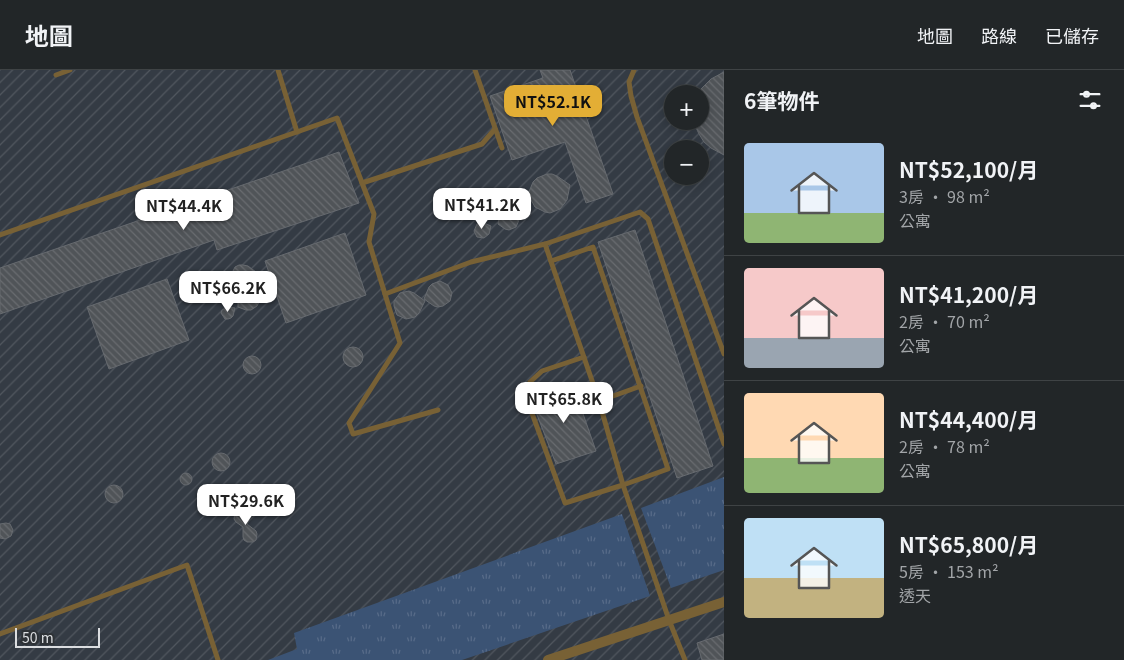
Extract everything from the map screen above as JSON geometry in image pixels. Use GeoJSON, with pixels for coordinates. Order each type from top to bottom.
{"type":"FeatureCollection","features":[{"type":"Feature","properties":{"kind":"street"},"geometry":{"type":"LineString","coordinates":[[548,660],[724,602]]}},
{"type":"Feature","properties":{"kind":"lane"},"geometry":{"type":"LineString","coordinates":[[56,75],[70,70]]}},
{"type":"Feature","properties":{"kind":"lane"},"geometry":{"type":"LineString","coordinates":[[278,70],[297,132]]}},
{"type":"Feature","properties":{"kind":"lane"},"geometry":{"type":"LineString","coordinates":[[475,70],[502,148]]}},
{"type":"Feature","properties":{"kind":"lane"},"geometry":{"type":"LineString","coordinates":[[634,70],[629,82],[637,117],[724,354]]}},
{"type":"Feature","properties":{"kind":"lane"},"geometry":{"type":"LineString","coordinates":[[0,235],[337,118],[374,214],[369,242],[400,343],[349,423],[353,434],[438,410]]}},
{"type":"Feature","properties":{"kind":"lane"},"geometry":{"type":"LineString","coordinates":[[362,183],[482,144],[495,129]]}},
{"type":"Feature","properties":{"kind":"lane"},"geometry":{"type":"LineString","coordinates":[[385,294],[471,262],[546,244],[640,212],[648,219],[724,444]]}},
{"type":"Feature","properties":{"kind":"lane"},"geometry":{"type":"LineString","coordinates":[[546,244],[599,401],[623,485],[669,620],[685,660]]}},
{"type":"Feature","properties":{"kind":"lane"},"geometry":{"type":"LineString","coordinates":[[551,261],[593,247],[668,469],[565,503],[526,397],[530,382],[542,372],[584,357]]}},
{"type":"Feature","properties":{"kind":"lane"},"geometry":{"type":"LineString","coordinates":[[599,401],[641,386]]}},
{"type":"Feature","properties":{"kind":"lane"},"geometry":{"type":"LineString","coordinates":[[0,634],[187,565],[218,660]]}},
{"type":"Feature","properties":{"kind":"shaded area"},"geometry":{"type":"Polygon","coordinates":[[[0,70],[724,70],[724,660],[0,660],[0,70]]]}},
{"type":"Feature","properties":{"kind":"green space"},"geometry":{"type":"Polygon","coordinates":[[[724,477],[724,570],[671,588],[641,508],[724,477]]]}},
{"type":"Feature","properties":{"kind":"green space"},"geometry":{"type":"Polygon","coordinates":[[[622,514],[650,596],[462,660],[268,660],[297,649],[294,633],[622,514]]]}},
{"type":"Feature","properties":{"kind":"building"},"geometry":{"type":"Polygon","coordinates":[[[540,70],[570,70],[613,194],[586,203],[565,142],[512,160],[490,96],[543,78],[540,70]]]}},
{"type":"Feature","properties":{"kind":"building"},"geometry":{"type":"Polygon","coordinates":[[[724,72],[724,155],[709,146],[709,140],[703,140],[697,130],[709,130],[709,85],[705,85],[711,79],[724,72]]]}},
{"type":"Feature","properties":{"kind":"building"},"geometry":{"type":"Polygon","coordinates":[[[339,152],[359,203],[217,250],[214,240],[0,314],[0,268],[339,152]]]}},
{"type":"Feature","properties":{"kind":"building"},"geometry":{"type":"Polygon","coordinates":[[[547,174],[557,176],[570,185],[567,200],[560,209],[550,213],[535,207],[529,192],[537,178],[547,174]]]}},
{"type":"Feature","properties":{"kind":"building"},"geometry":{"type":"Polygon","coordinates":[[[510,209],[517,212],[519,220],[516,227],[509,230],[498,224],[502,212],[510,209]]]}},
{"type":"Feature","properties":{"kind":"building"},"geometry":{"type":"Polygon","coordinates":[[[477,224],[491,226],[489,234],[484,238],[477,237],[474,231],[477,224]]]}},
{"type":"Feature","properties":{"kind":"building"},"geometry":{"type":"Polygon","coordinates":[[[635,230],[713,466],[677,478],[598,242],[635,230]]]}},
{"type":"Feature","properties":{"kind":"building"},"geometry":{"type":"Polygon","coordinates":[[[345,233],[366,295],[286,323],[265,261],[345,233]]]}},
{"type":"Feature","properties":{"kind":"building"},"geometry":{"type":"Polygon","coordinates":[[[239,265],[248,266],[256,272],[251,288],[258,294],[259,302],[251,310],[238,307],[238,298],[242,290],[231,280],[231,275],[235,267],[239,265]]]}},
{"type":"Feature","properties":{"kind":"building"},"geometry":{"type":"Polygon","coordinates":[[[167,279],[189,340],[109,369],[87,307],[167,279]]]}},
{"type":"Feature","properties":{"kind":"building"},"geometry":{"type":"Polygon","coordinates":[[[440,281],[448,285],[452,293],[450,301],[438,307],[424,299],[429,287],[440,281]]]}},
{"type":"Feature","properties":{"kind":"building"},"geometry":{"type":"Polygon","coordinates":[[[409,291],[425,301],[415,317],[406,319],[397,315],[394,301],[400,293],[409,291]]]}},
{"type":"Feature","properties":{"kind":"building"},"geometry":{"type":"Polygon","coordinates":[[[228,307],[235,308],[233,316],[225,319],[221,313],[222,310],[228,307]]]}},
{"type":"Feature","properties":{"kind":"building"},"geometry":{"type":"Polygon","coordinates":[[[353,347],[360,350],[363,357],[360,364],[353,367],[346,364],[343,357],[346,350],[353,347]]]}},
{"type":"Feature","properties":{"kind":"building"},"geometry":{"type":"Polygon","coordinates":[[[248,356],[256,356],[261,361],[259,372],[248,374],[243,369],[243,361],[248,356]]]}},
{"type":"Feature","properties":{"kind":"building"},"geometry":{"type":"Polygon","coordinates":[[[573,385],[596,451],[556,464],[531,399],[573,385]]]}},
{"type":"Feature","properties":{"kind":"building"},"geometry":{"type":"Polygon","coordinates":[[[221,453],[227,456],[230,462],[227,468],[221,471],[215,468],[212,462],[215,456],[221,453]]]}},
{"type":"Feature","properties":{"kind":"building"},"geometry":{"type":"Polygon","coordinates":[[[184,473],[188,473],[192,479],[188,485],[184,485],[180,481],[180,477],[184,473]]]}},
{"type":"Feature","properties":{"kind":"building"},"geometry":{"type":"Polygon","coordinates":[[[114,485],[120,488],[123,494],[120,500],[114,503],[108,500],[105,494],[108,488],[114,485]]]}},
{"type":"Feature","properties":{"kind":"building"},"geometry":{"type":"Polygon","coordinates":[[[242,509],[248,511],[250,518],[247,524],[257,534],[256,540],[253,542],[244,540],[243,527],[234,519],[235,512],[242,509]]]}},
{"type":"Feature","properties":{"kind":"building"},"geometry":{"type":"Polygon","coordinates":[[[0,524],[10,524],[13,530],[11,536],[5,539],[0,538],[0,524]]]}},
{"type":"Feature","properties":{"kind":"building"},"geometry":{"type":"Polygon","coordinates":[[[724,634],[724,660],[702,660],[697,643],[724,634]]]}}]}
